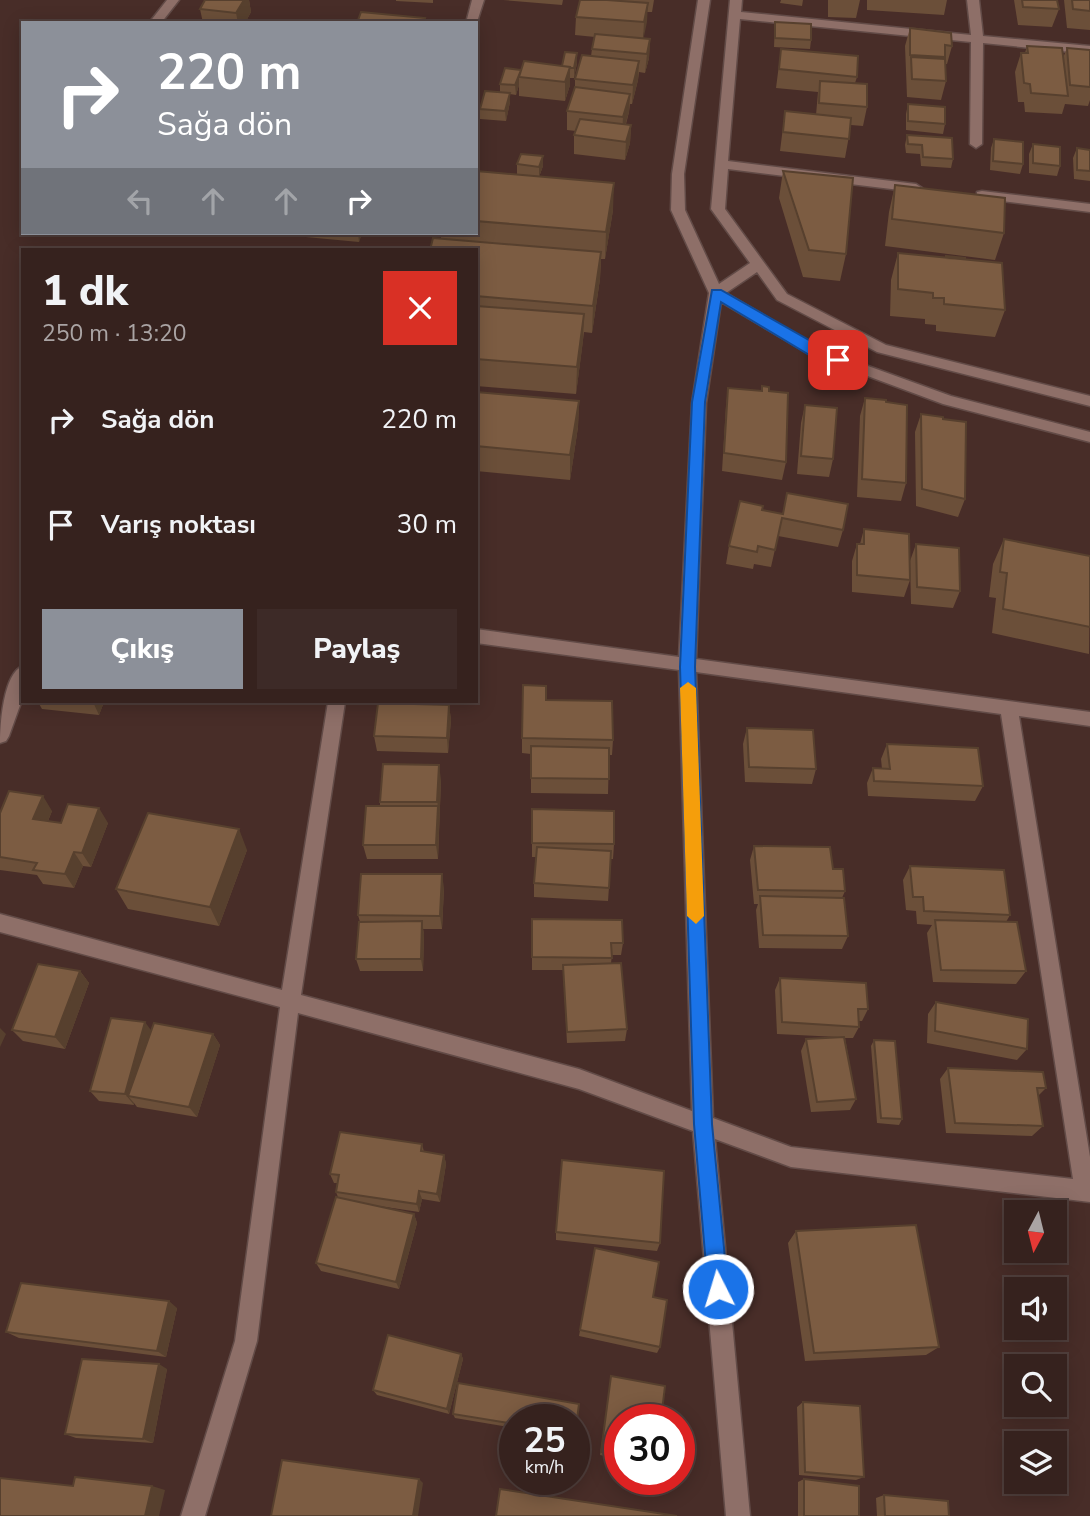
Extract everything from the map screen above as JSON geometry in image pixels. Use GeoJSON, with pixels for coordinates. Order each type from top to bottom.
{"type":"FeatureCollection","features":[{"type":"Feature","properties":{"kind":"street"},"geometry":{"type":"LineString","coordinates":[[157,21],[173,0]]}},
{"type":"Feature","properties":{"kind":"street"},"geometry":{"type":"LineString","coordinates":[[472,21],[478,0]]}},
{"type":"Feature","properties":{"kind":"street"},"geometry":{"type":"LineString","coordinates":[[704,0],[678,174],[678,211],[716,293],[699,402],[687,667],[703,1124],[738,1516]]}},
{"type":"Feature","properties":{"kind":"street"},"geometry":{"type":"LineString","coordinates":[[736,0],[718,209],[782,298],[882,349],[1090,401]]}},
{"type":"Feature","properties":{"kind":"street"},"geometry":{"type":"LineString","coordinates":[[973,0],[977,39],[976,144]]}},
{"type":"Feature","properties":{"kind":"street"},"geometry":{"type":"LineString","coordinates":[[734,15],[1090,50]]}},
{"type":"Feature","properties":{"kind":"street"},"geometry":{"type":"LineString","coordinates":[[721,164],[926,189]]}},
{"type":"Feature","properties":{"kind":"street"},"geometry":{"type":"LineString","coordinates":[[967,194],[1090,208]]}},
{"type":"Feature","properties":{"kind":"street"},"geometry":{"type":"LineString","coordinates":[[716,293],[757,265]]}},
{"type":"Feature","properties":{"kind":"street"},"geometry":{"type":"LineString","coordinates":[[716,293],[816,352],[948,400],[1090,437]]}},
{"type":"Feature","properties":{"kind":"street"},"geometry":{"type":"LineString","coordinates":[[478,636],[687,667],[1090,719]]}},
{"type":"Feature","properties":{"kind":"street"},"geometry":{"type":"LineString","coordinates":[[0,736],[21,678]]}},
{"type":"Feature","properties":{"kind":"street"},"geometry":{"type":"LineString","coordinates":[[193,1516],[246,1341],[290,1002],[337,703]]}},
{"type":"Feature","properties":{"kind":"street"},"geometry":{"type":"LineString","coordinates":[[0,923],[579,1079],[791,1157],[1087,1191],[1009,708]]}},
{"type":"Feature","properties":{"kind":"building"},"geometry":{"type":"Polygon","coordinates":[[[205,0],[244,0],[236,13],[200,9],[205,0]]]}},
{"type":"Feature","properties":{"kind":"building"},"geometry":{"type":"Polygon","coordinates":[[[580,0],[648,3],[644,22],[576,17],[580,0]]]}},
{"type":"Feature","properties":{"kind":"building"},"geometry":{"type":"Polygon","coordinates":[[[1022,0],[1057,0],[1059,9],[1023,7],[1022,0]]]}},
{"type":"Feature","properties":{"kind":"building"},"geometry":{"type":"Polygon","coordinates":[[[1072,0],[1090,0],[1090,11],[1073,9],[1072,0]]]}},
{"type":"Feature","properties":{"kind":"building"},"geometry":{"type":"Polygon","coordinates":[[[361,12],[425,18],[424,21],[358,21],[361,12]]]}},
{"type":"Feature","properties":{"kind":"building"},"geometry":{"type":"Polygon","coordinates":[[[775,22],[811,24],[811,40],[775,38],[775,22]]]}},
{"type":"Feature","properties":{"kind":"building"},"geometry":{"type":"Polygon","coordinates":[[[910,28],[951,33],[952,46],[945,45],[945,57],[910,55],[910,28]]]}},
{"type":"Feature","properties":{"kind":"building"},"geometry":{"type":"Polygon","coordinates":[[[595,34],[650,39],[647,54],[592,49],[595,34]]]}},
{"type":"Feature","properties":{"kind":"building"},"geometry":{"type":"Polygon","coordinates":[[[1027,46],[1062,48],[1068,96],[1031,93],[1030,84],[1024,83],[1021,53],[1028,53],[1027,46]]]}},
{"type":"Feature","properties":{"kind":"building"},"geometry":{"type":"Polygon","coordinates":[[[1067,48],[1090,50],[1090,87],[1070,85],[1067,48]]]}},
{"type":"Feature","properties":{"kind":"building"},"geometry":{"type":"Polygon","coordinates":[[[781,49],[858,56],[857,77],[779,69],[781,49]]]}},
{"type":"Feature","properties":{"kind":"building"},"geometry":{"type":"Polygon","coordinates":[[[565,52],[577,53],[574,68],[562,66],[565,52]]]}},
{"type":"Feature","properties":{"kind":"building"},"geometry":{"type":"Polygon","coordinates":[[[582,55],[639,61],[633,85],[575,79],[582,55]]]}},
{"type":"Feature","properties":{"kind":"building"},"geometry":{"type":"Polygon","coordinates":[[[911,57],[945,59],[946,81],[912,79],[911,57]]]}},
{"type":"Feature","properties":{"kind":"building"},"geometry":{"type":"Polygon","coordinates":[[[524,61],[570,67],[565,82],[519,77],[524,61]]]}},
{"type":"Feature","properties":{"kind":"building"},"geometry":{"type":"Polygon","coordinates":[[[505,68],[521,70],[515,85],[500,84],[505,68]]]}},
{"type":"Feature","properties":{"kind":"building"},"geometry":{"type":"Polygon","coordinates":[[[820,81],[867,84],[867,107],[819,103],[820,81]]]}},
{"type":"Feature","properties":{"kind":"building"},"geometry":{"type":"Polygon","coordinates":[[[575,87],[630,94],[623,117],[567,111],[575,87]]]}},
{"type":"Feature","properties":{"kind":"building"},"geometry":{"type":"Polygon","coordinates":[[[485,91],[510,93],[505,111],[480,109],[485,91]]]}},
{"type":"Feature","properties":{"kind":"building"},"geometry":{"type":"Polygon","coordinates":[[[908,104],[945,107],[945,124],[908,121],[908,104]]]}},
{"type":"Feature","properties":{"kind":"building"},"geometry":{"type":"Polygon","coordinates":[[[785,111],[851,118],[849,139],[783,132],[785,111]]]}},
{"type":"Feature","properties":{"kind":"building"},"geometry":{"type":"Polygon","coordinates":[[[580,119],[631,125],[626,142],[574,135],[580,119]]]}},
{"type":"Feature","properties":{"kind":"building"},"geometry":{"type":"Polygon","coordinates":[[[907,135],[952,138],[953,159],[923,157],[922,145],[908,144],[907,135]]]}},
{"type":"Feature","properties":{"kind":"building"},"geometry":{"type":"Polygon","coordinates":[[[994,139],[1023,142],[1023,164],[993,161],[994,139]]]}},
{"type":"Feature","properties":{"kind":"building"},"geometry":{"type":"Polygon","coordinates":[[[1033,144],[1060,147],[1060,166],[1033,163],[1033,144]]]}},
{"type":"Feature","properties":{"kind":"building"},"geometry":{"type":"Polygon","coordinates":[[[1077,148],[1090,150],[1090,171],[1077,170],[1077,148]]]}},
{"type":"Feature","properties":{"kind":"building"},"geometry":{"type":"Polygon","coordinates":[[[521,154],[543,156],[539,167],[517,164],[521,154]]]}},
{"type":"Feature","properties":{"kind":"building"},"geometry":{"type":"Polygon","coordinates":[[[478,171],[614,183],[606,232],[478,221],[478,171]]]}},
{"type":"Feature","properties":{"kind":"building"},"geometry":{"type":"Polygon","coordinates":[[[783,171],[853,178],[846,254],[809,250],[783,171]]]}},
{"type":"Feature","properties":{"kind":"building"},"geometry":{"type":"Polygon","coordinates":[[[895,185],[1005,198],[1004,233],[892,219],[895,185]]]}},
{"type":"Feature","properties":{"kind":"building"},"geometry":{"type":"Polygon","coordinates":[[[433,238],[601,252],[593,306],[478,296],[478,248],[430,248],[433,238]]]}},
{"type":"Feature","properties":{"kind":"building"},"geometry":{"type":"Polygon","coordinates":[[[898,253],[1002,263],[1005,310],[944,304],[944,298],[933,298],[933,293],[898,289],[898,253]]]}},
{"type":"Feature","properties":{"kind":"building"},"geometry":{"type":"Polygon","coordinates":[[[478,306],[584,314],[577,367],[478,359],[478,306]]]}},
{"type":"Feature","properties":{"kind":"building"},"geometry":{"type":"Polygon","coordinates":[[[762,386],[769,387],[769,391],[788,393],[786,462],[724,453],[728,388],[762,391],[762,386]]]}},
{"type":"Feature","properties":{"kind":"building"},"geometry":{"type":"Polygon","coordinates":[[[478,392],[579,401],[570,455],[478,446],[478,392]]]}},
{"type":"Feature","properties":{"kind":"building"},"geometry":{"type":"Polygon","coordinates":[[[865,398],[907,405],[906,483],[862,479],[865,398]]]}},
{"type":"Feature","properties":{"kind":"building"},"geometry":{"type":"Polygon","coordinates":[[[805,405],[837,408],[833,459],[801,456],[805,405]]]}},
{"type":"Feature","properties":{"kind":"building"},"geometry":{"type":"Polygon","coordinates":[[[921,414],[966,422],[965,499],[922,489],[921,414]]]}},
{"type":"Feature","properties":{"kind":"building"},"geometry":{"type":"Polygon","coordinates":[[[787,493],[848,504],[843,530],[782,518],[775,550],[758,546],[757,552],[729,546],[740,501],[763,506],[762,510],[783,514],[787,493]]]}},
{"type":"Feature","properties":{"kind":"building"},"geometry":{"type":"Polygon","coordinates":[[[864,529],[909,534],[910,580],[857,575],[857,544],[864,544],[864,529]]]}},
{"type":"Feature","properties":{"kind":"building"},"geometry":{"type":"Polygon","coordinates":[[[1004,539],[1090,556],[1090,627],[1003,609],[1007,573],[1000,572],[1004,539]]]}},
{"type":"Feature","properties":{"kind":"building"},"geometry":{"type":"Polygon","coordinates":[[[916,544],[959,548],[960,591],[917,587],[916,544]]]}},
{"type":"Feature","properties":{"kind":"building"},"geometry":{"type":"Polygon","coordinates":[[[523,685],[546,686],[546,700],[612,701],[613,740],[522,738],[523,685]]]}},
{"type":"Feature","properties":{"kind":"building"},"geometry":{"type":"Polygon","coordinates":[[[378,703],[449,705],[447,738],[374,736],[378,703]]]}},
{"type":"Feature","properties":{"kind":"building"},"geometry":{"type":"Polygon","coordinates":[[[747,728],[813,730],[816,769],[749,767],[747,728]]]}},
{"type":"Feature","properties":{"kind":"building"},"geometry":{"type":"Polygon","coordinates":[[[887,744],[978,748],[983,786],[874,781],[873,768],[890,769],[887,744]]]}},
{"type":"Feature","properties":{"kind":"building"},"geometry":{"type":"Polygon","coordinates":[[[531,746],[609,748],[609,779],[531,778],[531,746]]]}},
{"type":"Feature","properties":{"kind":"building"},"geometry":{"type":"Polygon","coordinates":[[[383,764],[439,765],[437,802],[380,802],[383,764]]]}},
{"type":"Feature","properties":{"kind":"building"},"geometry":{"type":"Polygon","coordinates":[[[9,791],[43,796],[33,819],[61,823],[68,804],[99,808],[82,853],[74,852],[65,874],[33,870],[37,863],[0,857],[0,813],[9,791]]]}},
{"type":"Feature","properties":{"kind":"building"},"geometry":{"type":"Polygon","coordinates":[[[366,806],[438,806],[436,845],[363,845],[366,806]]]}},
{"type":"Feature","properties":{"kind":"building"},"geometry":{"type":"Polygon","coordinates":[[[532,809],[614,811],[614,844],[532,843],[532,809]]]}},
{"type":"Feature","properties":{"kind":"building"},"geometry":{"type":"Polygon","coordinates":[[[148,813],[239,829],[210,907],[116,889],[148,813]]]}},
{"type":"Feature","properties":{"kind":"building"},"geometry":{"type":"Polygon","coordinates":[[[754,846],[830,847],[833,869],[843,869],[845,891],[758,890],[754,846]]]}},
{"type":"Feature","properties":{"kind":"building"},"geometry":{"type":"Polygon","coordinates":[[[537,847],[611,851],[609,888],[534,883],[537,847]]]}},
{"type":"Feature","properties":{"kind":"building"},"geometry":{"type":"Polygon","coordinates":[[[910,866],[1004,870],[1010,915],[924,911],[923,897],[913,897],[910,866]]]}},
{"type":"Feature","properties":{"kind":"building"},"geometry":{"type":"Polygon","coordinates":[[[361,874],[442,874],[440,916],[358,915],[361,874]]]}},
{"type":"Feature","properties":{"kind":"building"},"geometry":{"type":"Polygon","coordinates":[[[760,896],[844,898],[848,936],[763,935],[760,896]]]}},
{"type":"Feature","properties":{"kind":"building"},"geometry":{"type":"Polygon","coordinates":[[[532,919],[622,920],[623,943],[611,943],[612,958],[532,957],[532,919]]]}},
{"type":"Feature","properties":{"kind":"building"},"geometry":{"type":"Polygon","coordinates":[[[935,920],[1017,922],[1026,971],[941,970],[935,920]]]}},
{"type":"Feature","properties":{"kind":"building"},"geometry":{"type":"Polygon","coordinates":[[[422,921],[421,959],[356,959],[359,922],[422,921]]]}},
{"type":"Feature","properties":{"kind":"building"},"geometry":{"type":"Polygon","coordinates":[[[621,963],[627,1029],[567,1032],[563,965],[621,963]]]}},
{"type":"Feature","properties":{"kind":"building"},"geometry":{"type":"Polygon","coordinates":[[[38,964],[80,971],[55,1037],[12,1030],[38,964]]]}},
{"type":"Feature","properties":{"kind":"building"},"geometry":{"type":"Polygon","coordinates":[[[780,978],[866,983],[868,1009],[858,1009],[859,1027],[782,1022],[780,978]]]}},
{"type":"Feature","properties":{"kind":"building"},"geometry":{"type":"Polygon","coordinates":[[[936,1002],[1028,1019],[1027,1049],[935,1031],[936,1002]]]}},
{"type":"Feature","properties":{"kind":"building"},"geometry":{"type":"Polygon","coordinates":[[[111,1018],[145,1022],[125,1094],[90,1091],[111,1018]]]}},
{"type":"Feature","properties":{"kind":"building"},"geometry":{"type":"Polygon","coordinates":[[[154,1023],[213,1034],[189,1107],[128,1096],[154,1023]]]}},
{"type":"Feature","properties":{"kind":"building"},"geometry":{"type":"Polygon","coordinates":[[[844,1037],[856,1099],[817,1102],[806,1039],[844,1037]]]}},
{"type":"Feature","properties":{"kind":"building"},"geometry":{"type":"Polygon","coordinates":[[[874,1040],[895,1041],[902,1119],[881,1118],[874,1040]]]}},
{"type":"Feature","properties":{"kind":"building"},"geometry":{"type":"Polygon","coordinates":[[[948,1068],[1043,1072],[1046,1088],[1037,1088],[1043,1126],[955,1123],[948,1068]]]}},
{"type":"Feature","properties":{"kind":"building"},"geometry":{"type":"Polygon","coordinates":[[[340,1132],[422,1144],[421,1151],[444,1155],[437,1194],[419,1191],[417,1204],[336,1192],[339,1175],[330,1174],[340,1132]]]}},
{"type":"Feature","properties":{"kind":"building"},"geometry":{"type":"Polygon","coordinates":[[[562,1160],[664,1171],[660,1243],[556,1232],[562,1160]]]}},
{"type":"Feature","properties":{"kind":"building"},"geometry":{"type":"Polygon","coordinates":[[[336,1197],[414,1214],[396,1282],[316,1263],[336,1197]]]}},
{"type":"Feature","properties":{"kind":"building"},"geometry":{"type":"Polygon","coordinates":[[[916,1225],[939,1347],[814,1353],[796,1231],[916,1225]]]}},
{"type":"Feature","properties":{"kind":"building"},"geometry":{"type":"Polygon","coordinates":[[[595,1248],[659,1262],[653,1297],[667,1300],[660,1347],[580,1330],[595,1248]]]}},
{"type":"Feature","properties":{"kind":"building"},"geometry":{"type":"Polygon","coordinates":[[[21,1283],[169,1301],[157,1351],[6,1332],[21,1283]]]}},
{"type":"Feature","properties":{"kind":"building"},"geometry":{"type":"Polygon","coordinates":[[[388,1335],[461,1354],[447,1409],[373,1390],[388,1335]]]}},
{"type":"Feature","properties":{"kind":"building"},"geometry":{"type":"Polygon","coordinates":[[[82,1359],[159,1364],[143,1439],[65,1434],[82,1359]]]}},
{"type":"Feature","properties":{"kind":"building"},"geometry":{"type":"Polygon","coordinates":[[[611,1376],[665,1386],[663,1404],[607,1404],[611,1376]]]}},
{"type":"Feature","properties":{"kind":"building"},"geometry":{"type":"Polygon","coordinates":[[[458,1383],[579,1404],[499,1404],[499,1422],[453,1414],[458,1383]]]}},
{"type":"Feature","properties":{"kind":"building"},"geometry":{"type":"Polygon","coordinates":[[[803,1402],[860,1406],[864,1477],[805,1472],[803,1402]]]}},
{"type":"Feature","properties":{"kind":"building"},"geometry":{"type":"Polygon","coordinates":[[[604,1429],[604,1452],[601,1452],[604,1429]]]}},
{"type":"Feature","properties":{"kind":"building"},"geometry":{"type":"Polygon","coordinates":[[[282,1460],[419,1479],[413,1516],[271,1516],[282,1460]]]}},
{"type":"Feature","properties":{"kind":"building"},"geometry":{"type":"Polygon","coordinates":[[[75,1477],[152,1486],[145,1516],[0,1516],[0,1478],[73,1486],[75,1477]]]}},
{"type":"Feature","properties":{"kind":"building"},"geometry":{"type":"Polygon","coordinates":[[[804,1479],[859,1486],[859,1516],[804,1516],[804,1479]]]}},
{"type":"Feature","properties":{"kind":"building"},"geometry":{"type":"Polygon","coordinates":[[[499,1495],[539,1495],[677,1516],[496,1516],[499,1495]]]}},
{"type":"Feature","properties":{"kind":"building"},"geometry":{"type":"Polygon","coordinates":[[[884,1495],[948,1501],[949,1516],[885,1516],[884,1495]]]}},
{"type":"Feature","properties":{"kind":"slow traffic"},"geometry":{"type":"LineString","coordinates":[[688,688],[696,916]]}},
{"type":"Feature","properties":{"kind":"route"},"geometry":{"type":"LineString","coordinates":[[718,1289],[703,1124],[687,667],[699,402],[716,293],[816,352],[838,360]]}}]}
